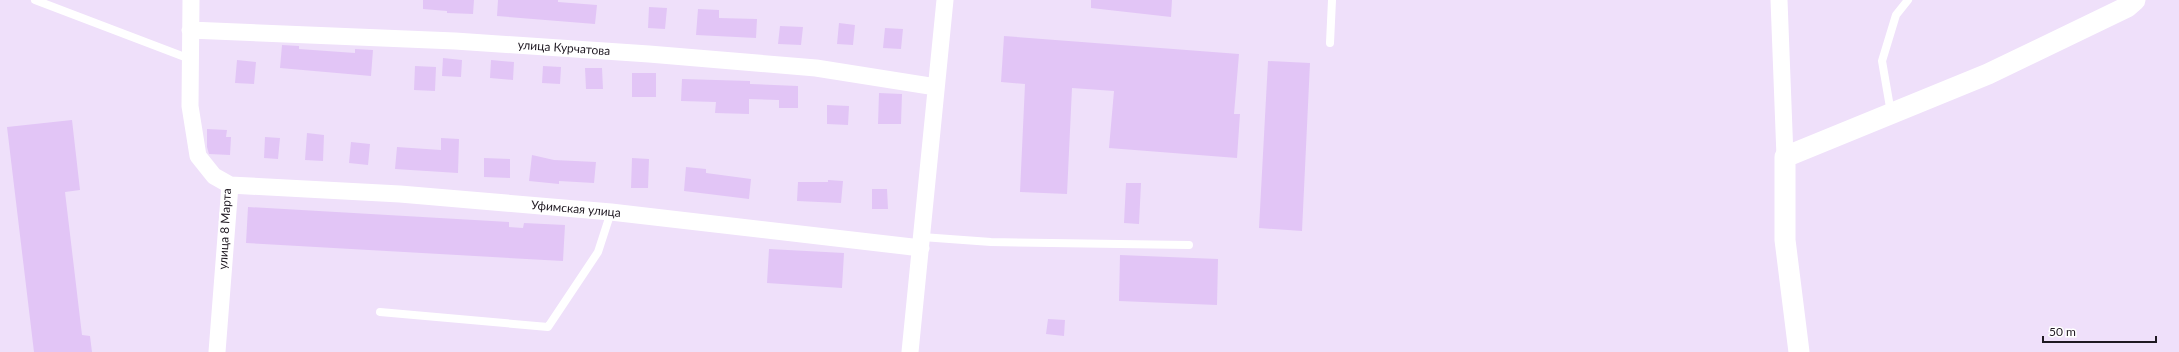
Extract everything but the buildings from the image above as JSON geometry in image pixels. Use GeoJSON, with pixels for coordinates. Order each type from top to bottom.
{"type":"FeatureCollection","features":[{"type":"Feature","properties":{"kind":"street","name":"улица 8 Марта"},"geometry":{"type":"LineString","coordinates":[[191,0],[190,106],[198,156],[214,176],[230,185],[217,352]]}},
{"type":"Feature","properties":{"kind":"street"},"geometry":{"type":"LineString","coordinates":[[910,352],[945,0]]}},
{"type":"Feature","properties":{"kind":"street"},"geometry":{"type":"LineString","coordinates":[[1779,0],[1785,157],[1785,240],[1799,352]]}},
{"type":"Feature","properties":{"kind":"street"},"geometry":{"type":"LineString","coordinates":[[1785,157],[1891,112],[1988,74],[2127,7],[2136,0]]}},
{"type":"Feature","properties":{"kind":"street","name":"улица Курчатова"},"geometry":{"type":"LineString","coordinates":[[190,30],[455,41],[649,54],[816,68],[936,87]]}},
{"type":"Feature","properties":{"kind":"street","name":"Уфимская улица"},"geometry":{"type":"LineString","coordinates":[[230,185],[400,194],[611,212],[922,243]]}},
{"type":"Feature","properties":{"kind":"lane"},"geometry":{"type":"LineString","coordinates":[[35,0],[190,59]]}},
{"type":"Feature","properties":{"kind":"lane"},"geometry":{"type":"LineString","coordinates":[[1330,42],[1332,0]]}},
{"type":"Feature","properties":{"kind":"lane"},"geometry":{"type":"LineString","coordinates":[[1891,112],[1882,61],[1896,15],[1908,0]]}},
{"type":"Feature","properties":{"kind":"lane"},"geometry":{"type":"LineString","coordinates":[[380,312],[548,327],[598,252],[611,212]]}},
{"type":"Feature","properties":{"kind":"lane"},"geometry":{"type":"LineString","coordinates":[[922,243],[991,242],[1189,245]]}}]}
